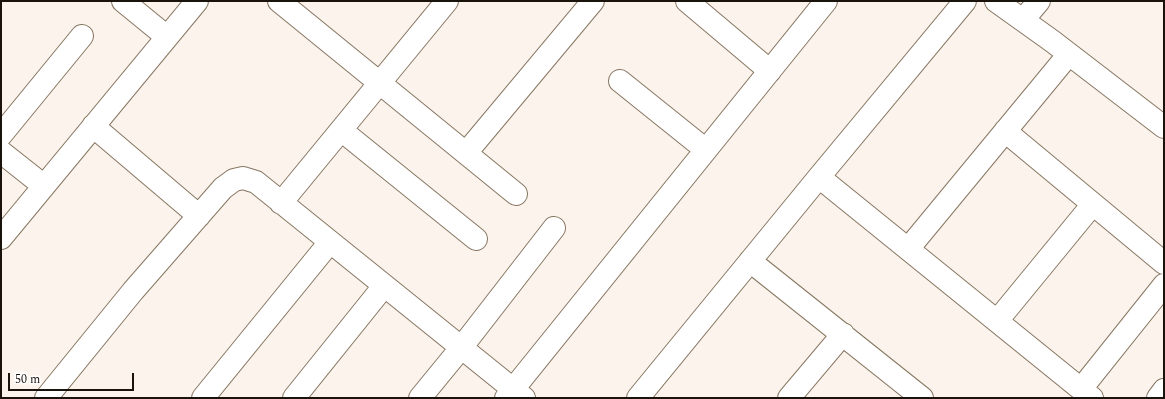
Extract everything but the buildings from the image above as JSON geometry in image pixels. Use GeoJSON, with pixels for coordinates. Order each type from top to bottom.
{"type":"FeatureCollection","features":[{"type":"Feature","properties":{"kind":"street"},"geometry":{"type":"LineString","coordinates":[[122,1],[166,37]]}},
{"type":"Feature","properties":{"kind":"street"},"geometry":{"type":"LineString","coordinates":[[5,226],[44,186],[197,1]]}},
{"type":"Feature","properties":{"kind":"street"},"geometry":{"type":"LineString","coordinates":[[280,1],[516,194]]}},
{"type":"Feature","properties":{"kind":"street"},"geometry":{"type":"LineString","coordinates":[[281,203],[447,1]]}},
{"type":"Feature","properties":{"kind":"street"},"geometry":{"type":"LineString","coordinates":[[466,153],[593,1]]}},
{"type":"Feature","properties":{"kind":"street"},"geometry":{"type":"LineString","coordinates":[[687,1],[770,71]]}},
{"type":"Feature","properties":{"kind":"street"},"geometry":{"type":"LineString","coordinates":[[46,398],[133,291],[223,188],[234,180],[243,178],[256,182],[461,348],[514,395],[706,150],[826,1]]}},
{"type":"Feature","properties":{"kind":"street"},"geometry":{"type":"LineString","coordinates":[[638,398],[965,1]]}},
{"type":"Feature","properties":{"kind":"street"},"geometry":{"type":"LineString","coordinates":[[996,1],[1069,54],[1164,127]]}},
{"type":"Feature","properties":{"kind":"street"},"geometry":{"type":"LineString","coordinates":[[1023,20],[1039,1]]}},
{"type":"Feature","properties":{"kind":"street"},"geometry":{"type":"LineString","coordinates":[[1,135],[82,36]]}},
{"type":"Feature","properties":{"kind":"street"},"geometry":{"type":"LineString","coordinates":[[908,249],[1069,54]]}},
{"type":"Feature","properties":{"kind":"street"},"geometry":{"type":"LineString","coordinates":[[620,80],[706,150]]}},
{"type":"Feature","properties":{"kind":"street"},"geometry":{"type":"LineString","coordinates":[[93,126],[199,216]]}},
{"type":"Feature","properties":{"kind":"street"},"geometry":{"type":"LineString","coordinates":[[341,130],[476,239]]}},
{"type":"Feature","properties":{"kind":"street"},"geometry":{"type":"LineString","coordinates":[[1005,131],[1164,263]]}},
{"type":"Feature","properties":{"kind":"street"},"geometry":{"type":"LineString","coordinates":[[1,152],[44,186]]}},
{"type":"Feature","properties":{"kind":"street"},"geometry":{"type":"LineString","coordinates":[[819,177],[1086,393],[1164,285]]}},
{"type":"Feature","properties":{"kind":"street"},"geometry":{"type":"LineString","coordinates":[[997,321],[1093,204]]}},
{"type":"Feature","properties":{"kind":"street"},"geometry":{"type":"LineString","coordinates":[[420,398],[461,348],[554,228]]}},
{"type":"Feature","properties":{"kind":"street"},"geometry":{"type":"LineString","coordinates":[[203,398],[330,242]]}},
{"type":"Feature","properties":{"kind":"street"},"geometry":{"type":"LineString","coordinates":[[750,261],[922,398]]}},
{"type":"Feature","properties":{"kind":"street"},"geometry":{"type":"LineString","coordinates":[[294,398],[384,286]]}},
{"type":"Feature","properties":{"kind":"street"},"geometry":{"type":"LineString","coordinates":[[789,398],[843,334]]}},
{"type":"Feature","properties":{"kind":"street"},"geometry":{"type":"LineString","coordinates":[[1158,398],[1164,390]]}}]}
